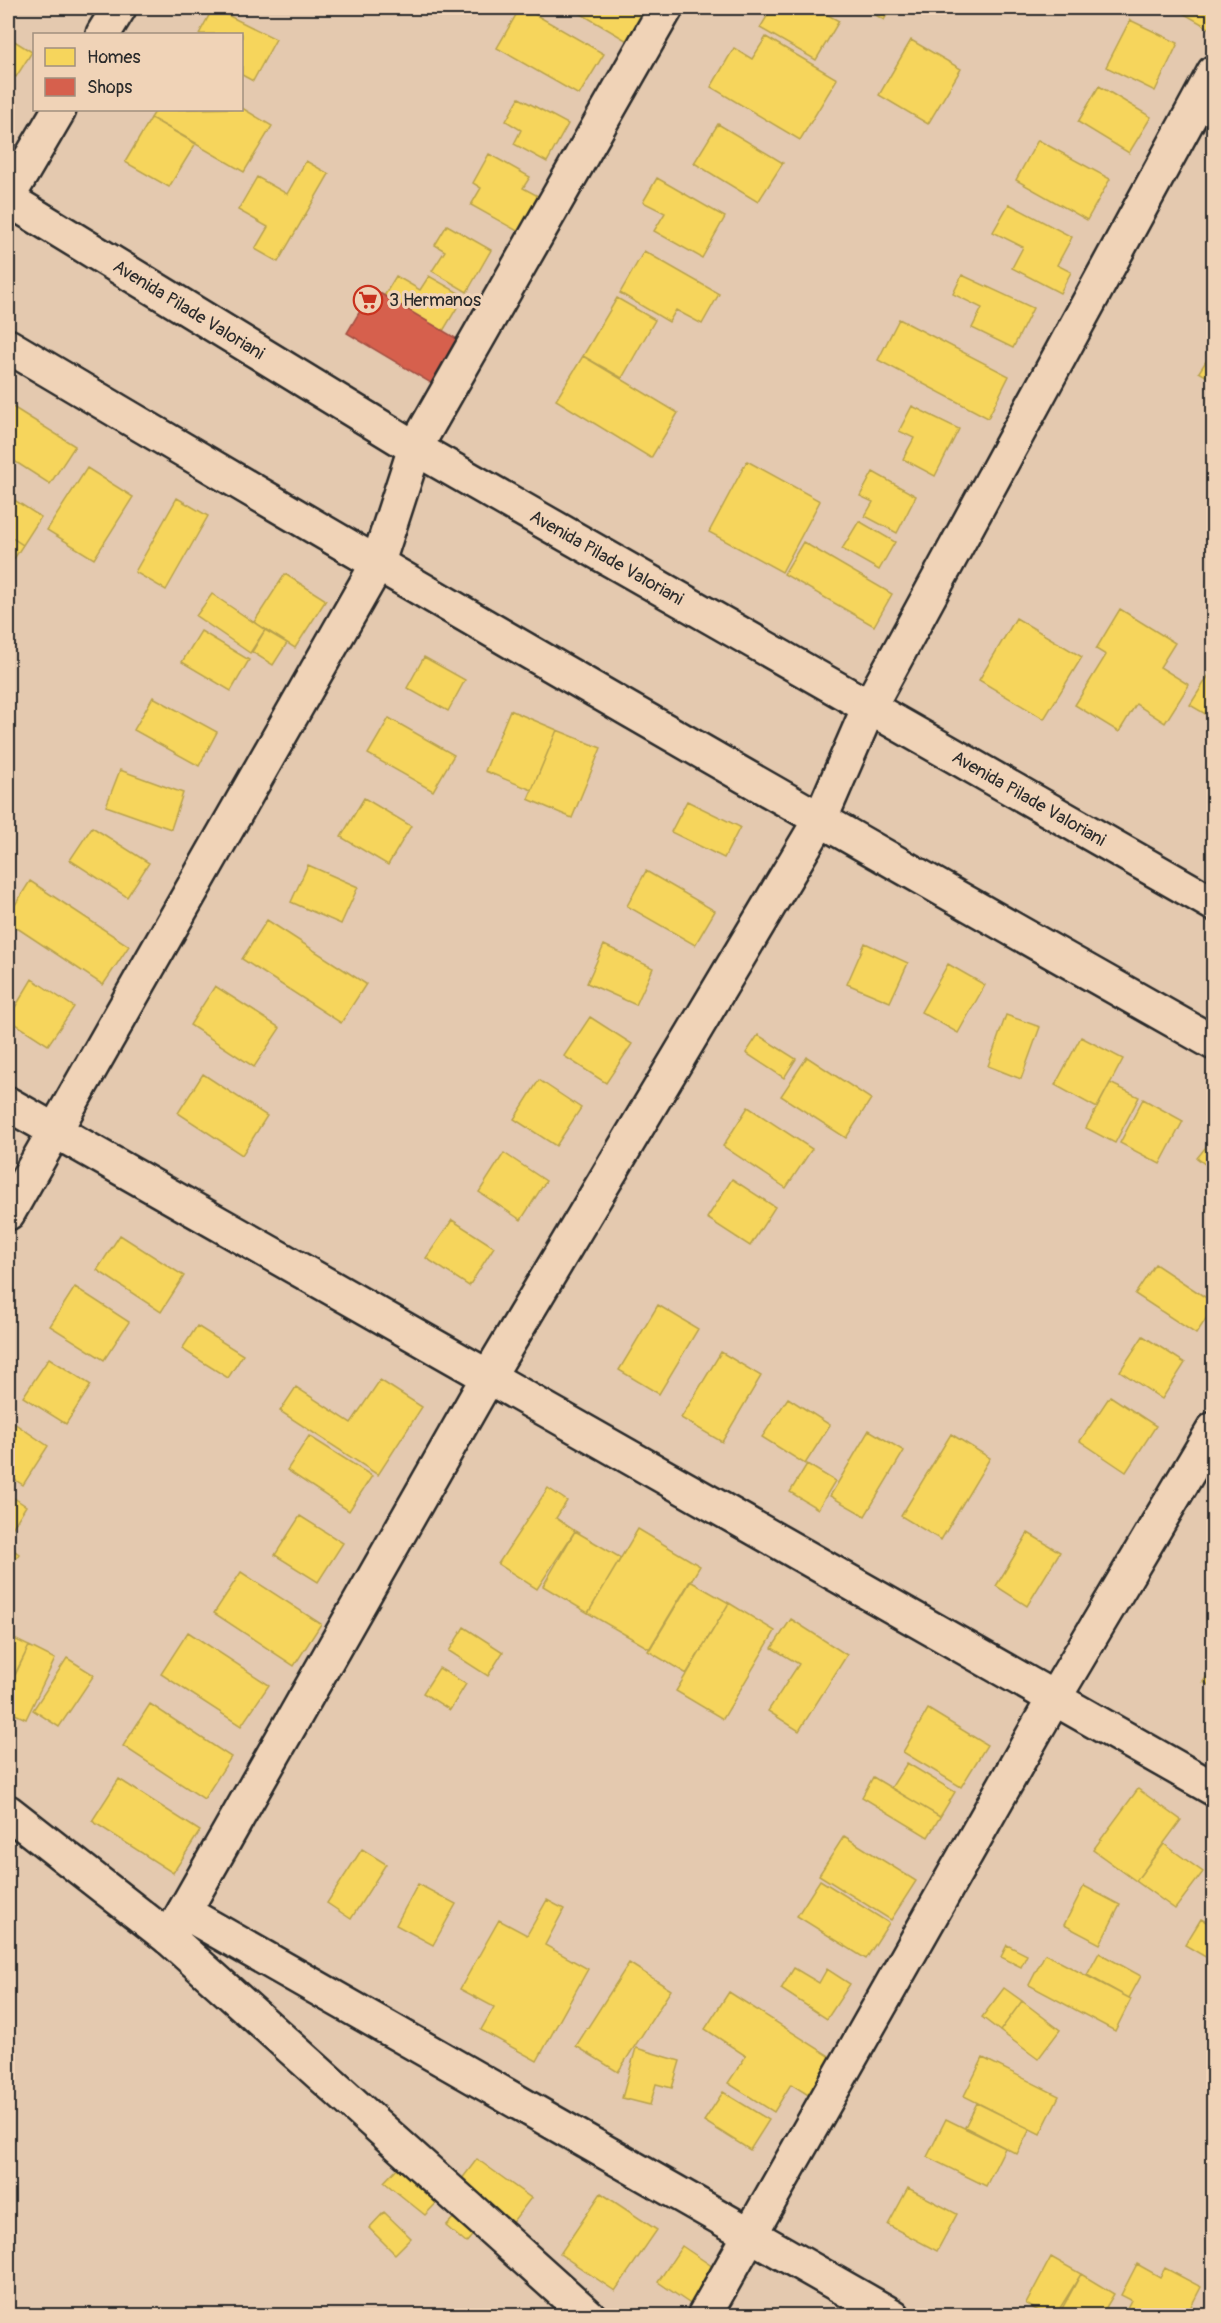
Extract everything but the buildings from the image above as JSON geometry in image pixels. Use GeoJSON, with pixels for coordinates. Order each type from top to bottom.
{"type":"FeatureCollection","features":[{"type":"Feature","properties":{"kind":"street"},"geometry":{"type":"LineString","coordinates":[[104,33],[119,8]]}},
{"type":"Feature","properties":{"kind":"street"},"geometry":{"type":"LineString","coordinates":[[8,1213],[377,565],[415,448],[666,8]]}},
{"type":"Feature","properties":{"kind":"street"},"geometry":{"type":"LineString","coordinates":[[177,1925],[488,1377],[820,820],[868,707],[1214,72]]}},
{"type":"Feature","properties":{"kind":"street"},"geometry":{"type":"LineString","coordinates":[[8,198],[58,111]]}},
{"type":"Feature","properties":{"kind":"street","name":"Avenida Pilade Valoriani"},"geometry":{"type":"LineString","coordinates":[[8,198],[415,448],[1214,904]]}},
{"type":"Feature","properties":{"kind":"street"},"geometry":{"type":"LineString","coordinates":[[8,346],[377,565],[1214,1043]]}},
{"type":"Feature","properties":{"kind":"street"},"geometry":{"type":"LineString","coordinates":[[8,1104],[1053,1700],[1214,1789]]}},
{"type":"Feature","properties":{"kind":"street"},"geometry":{"type":"LineString","coordinates":[[704,2316],[1053,1700],[1214,1429]]}},
{"type":"Feature","properties":{"kind":"street"},"geometry":{"type":"LineString","coordinates":[[8,1812],[177,1925],[751,2234],[893,2316]]}},
{"type":"Feature","properties":{"kind":"street"},"geometry":{"type":"LineString","coordinates":[[177,1925],[589,2316]]}},
{"type":"Feature","properties":{"kind":"place","name":"3 Hermanos"},"geometry":{"type":"Point","coordinates":[368,300]}}]}
